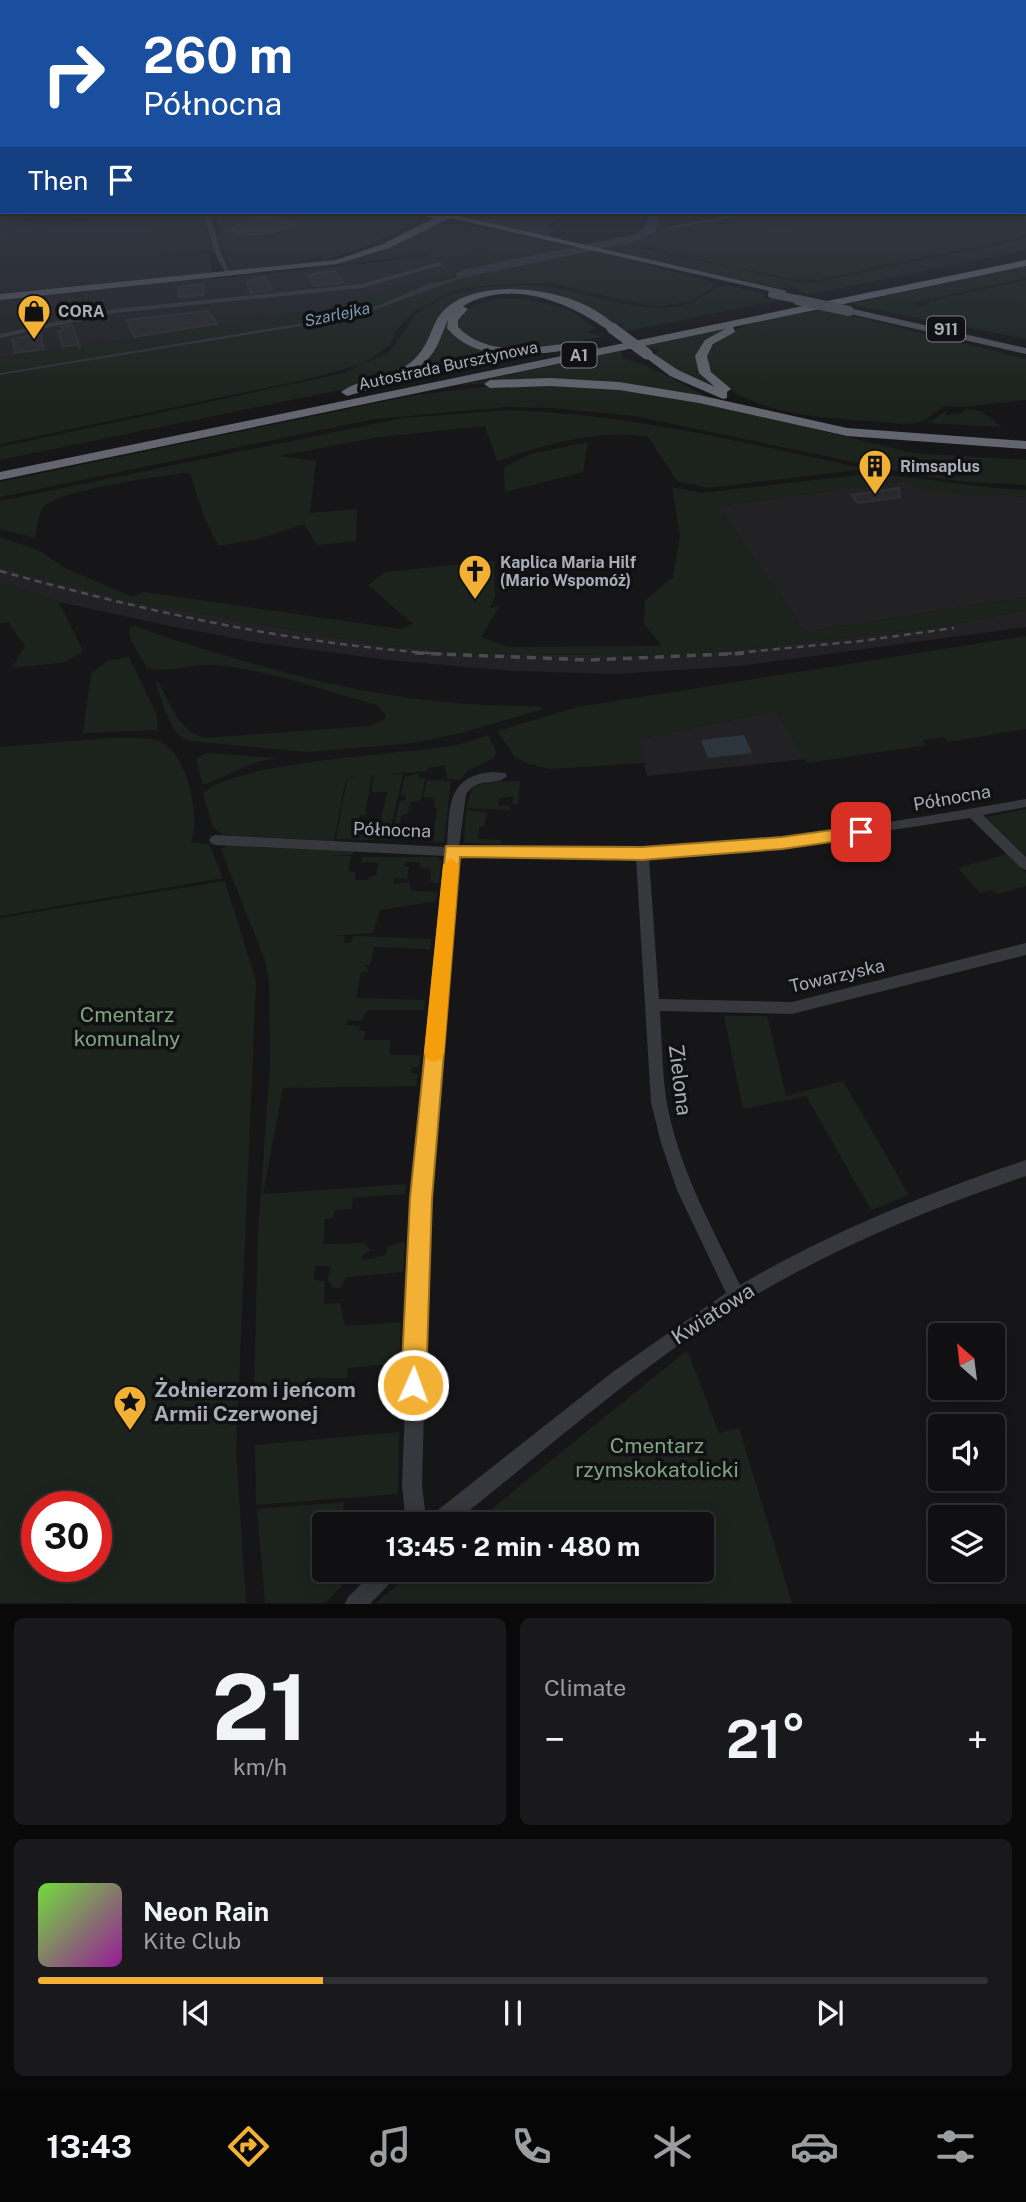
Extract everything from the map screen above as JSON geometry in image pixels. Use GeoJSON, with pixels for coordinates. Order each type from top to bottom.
{"type":"FeatureCollection","features":[{"type":"Feature","properties":{"kind":"highway","name":"Autostrada Bursztynowa"},"geometry":{"type":"LineString","coordinates":[[0,466],[312,402],[605,334],[1026,254]]}},
{"type":"Feature","properties":{"kind":"highway","name":"Autostrada Bursztynowa"},"geometry":{"type":"LineString","coordinates":[[0,476],[1026,263]]}},
{"type":"Feature","properties":{"kind":"highway"},"geometry":{"type":"LineString","coordinates":[[312,402],[369,385],[412,366],[428,350],[447,312],[477,298],[521,293],[556,298],[580,306],[605,334]]}},
{"type":"Feature","properties":{"kind":"highway"},"geometry":{"type":"LineString","coordinates":[[605,334],[536,350],[493,349],[461,338],[452,323],[458,313],[473,304],[495,299],[525,297],[565,305],[686,386],[764,411],[872,435],[1026,445]]}},
{"type":"Feature","properties":{"kind":"highway"},"geometry":{"type":"LineString","coordinates":[[764,411],[715,383],[704,370],[701,356],[705,346],[719,335],[794,310]]}},
{"type":"Feature","properties":{"kind":"highway"},"geometry":{"type":"LineString","coordinates":[[363,400],[470,386],[572,383],[663,392],[874,428],[1026,437]]}},
{"type":"Feature","properties":{"kind":"main road"},"geometry":{"type":"LineString","coordinates":[[327,263],[363,251]]}},
{"type":"Feature","properties":{"kind":"main road"},"geometry":{"type":"LineString","coordinates":[[0,297],[327,263],[369,251]]}},
{"type":"Feature","properties":{"kind":"main road","name":"911"},"geometry":{"type":"LineString","coordinates":[[600,251],[863,309],[1026,352]]}},
{"type":"Feature","properties":{"kind":"main road","name":"911"},"geometry":{"type":"LineString","coordinates":[[641,260],[772,294],[1026,352]]}},
{"type":"Feature","properties":{"kind":"main road"},"geometry":{"type":"LineString","coordinates":[[863,309],[1026,341]]}},
{"type":"Feature","properties":{"kind":"street"},"geometry":{"type":"LineString","coordinates":[[217,251],[229,275]]}},
{"type":"Feature","properties":{"kind":"street"},"geometry":{"type":"LineString","coordinates":[[0,336],[116,311],[362,286],[440,264]]}},
{"type":"Feature","properties":{"kind":"street"},"geometry":{"type":"LineString","coordinates":[[415,1512],[412,1486],[420,1210],[452,850],[459,792],[479,777],[501,776]]}},
{"type":"Feature","properties":{"kind":"street","name":"Północna"},"geometry":{"type":"LineString","coordinates":[[215,840],[452,850],[642,853],[785,843],[1026,803]]}},
{"type":"Feature","properties":{"kind":"street"},"geometry":{"type":"LineString","coordinates":[[973,813],[1026,865]]}},
{"type":"Feature","properties":{"kind":"street","name":"Zielona"},"geometry":{"type":"LineString","coordinates":[[642,853],[659,1102],[685,1190],[737,1297]]}},
{"type":"Feature","properties":{"kind":"street","name":"Towarzyska"},"geometry":{"type":"LineString","coordinates":[[653,1005],[792,1008],[1026,949]]}},
{"type":"Feature","properties":{"kind":"street","name":"Kwiatowa"},"geometry":{"type":"LineString","coordinates":[[451,1512],[676,1337],[737,1297],[864,1230],[1026,1168]]}},
{"type":"Feature","properties":{"kind":"street"},"geometry":{"type":"LineString","coordinates":[[355,1604],[377,1582]]}},
{"type":"Feature","properties":{"kind":"shaded area"},"geometry":{"type":"Polygon","coordinates":[[[0,251],[161,251],[161,258],[209,253],[213,279],[428,256],[427,252],[474,251],[443,261],[455,266],[367,298],[319,310],[0,358],[0,251]]]}},
{"type":"Feature","properties":{"kind":"shaded area"},"geometry":{"type":"Polygon","coordinates":[[[555,251],[592,251],[458,279],[366,313],[331,321],[0,375],[333,318],[380,305],[428,284],[456,278],[457,273],[555,251]]]}},
{"type":"Feature","properties":{"kind":"shaded area"},"geometry":{"type":"Polygon","coordinates":[[[904,481],[952,493],[1026,497],[1026,597],[805,632],[718,506],[904,481]]]}},
{"type":"Feature","properties":{"kind":"shaded area"},"geometry":{"type":"Polygon","coordinates":[[[0,567],[126,600],[361,642],[453,653],[680,656],[934,628],[1026,610],[1026,627],[740,666],[615,674],[513,671],[389,660],[254,642],[170,626],[59,602],[0,583],[0,567]]]}},
{"type":"Feature","properties":{"kind":"shaded area"},"geometry":{"type":"Polygon","coordinates":[[[776,711],[805,759],[647,776],[638,739],[776,711]]]}},
{"type":"Feature","properties":{"kind":"shaded area"},"geometry":{"type":"Polygon","coordinates":[[[744,735],[752,753],[708,758],[701,740],[744,735]]]}},
{"type":"Feature","properties":{"kind":"green space"},"geometry":{"type":"Polygon","coordinates":[[[161,251],[214,252],[161,258],[161,251]]]}},
{"type":"Feature","properties":{"kind":"green space"},"geometry":{"type":"Polygon","coordinates":[[[223,251],[354,251],[321,261],[319,259],[324,258],[321,256],[310,259],[317,262],[231,271],[223,251]]]}},
{"type":"Feature","properties":{"kind":"green space"},"geometry":{"type":"Polygon","coordinates":[[[376,251],[457,251],[309,268],[376,251]]]}},
{"type":"Feature","properties":{"kind":"green space"},"geometry":{"type":"Polygon","coordinates":[[[474,251],[554,251],[462,270],[457,273],[457,277],[428,284],[380,305],[333,318],[0,373],[0,358],[319,310],[367,298],[454,266],[442,262],[474,251]]]}},
{"type":"Feature","properties":{"kind":"green space"},"geometry":{"type":"Polygon","coordinates":[[[594,251],[712,282],[714,286],[691,301],[656,307],[549,283],[490,285],[454,290],[413,312],[395,332],[391,344],[363,364],[308,379],[0,444],[0,375],[346,317],[458,279],[594,251]]]}},
{"type":"Feature","properties":{"kind":"green space"},"geometry":{"type":"Polygon","coordinates":[[[609,251],[653,251],[798,282],[814,283],[965,251],[1022,251],[807,295],[791,286],[782,289],[609,251]]]}},
{"type":"Feature","properties":{"kind":"green space"},"geometry":{"type":"Polygon","coordinates":[[[660,251],[955,251],[817,280],[791,279],[660,251]]]}},
{"type":"Feature","properties":{"kind":"green space"},"geometry":{"type":"Polygon","coordinates":[[[1026,266],[1026,278],[911,303],[919,307],[929,305],[929,301],[1026,280],[1026,339],[849,304],[1026,266]]]}},
{"type":"Feature","properties":{"kind":"green space"},"geometry":{"type":"Polygon","coordinates":[[[534,285],[646,307],[681,306],[725,285],[762,293],[764,299],[785,299],[624,332],[622,324],[612,325],[579,304],[509,292],[460,302],[416,360],[395,373],[355,387],[0,460],[0,447],[344,373],[389,352],[417,313],[444,297],[485,287],[534,285]]]}},
{"type":"Feature","properties":{"kind":"green space"},"geometry":{"type":"Polygon","coordinates":[[[525,299],[569,309],[595,328],[587,332],[603,336],[545,348],[515,350],[487,346],[457,330],[456,321],[478,305],[496,300],[525,299]]]}},
{"type":"Feature","properties":{"kind":"green space"},"geometry":{"type":"Polygon","coordinates":[[[825,309],[1026,359],[1026,400],[963,407],[940,406],[944,408],[911,424],[800,414],[776,409],[732,391],[716,377],[705,359],[713,346],[725,335],[740,328],[757,322],[825,309]]]}},
{"type":"Feature","properties":{"kind":"green space"},"geometry":{"type":"Polygon","coordinates":[[[446,322],[458,338],[467,343],[522,354],[389,381],[407,372],[446,322]]]}},
{"type":"Feature","properties":{"kind":"green space"},"geometry":{"type":"Polygon","coordinates":[[[722,330],[705,342],[696,359],[716,388],[733,397],[696,382],[652,356],[660,351],[643,346],[722,330]]]}},
{"type":"Feature","properties":{"kind":"green space"},"geometry":{"type":"Polygon","coordinates":[[[622,351],[623,359],[656,370],[716,401],[653,390],[588,384],[460,385],[622,351]]]}},
{"type":"Feature","properties":{"kind":"green space"},"geometry":{"type":"Polygon","coordinates":[[[502,385],[597,386],[718,406],[913,453],[1026,460],[1026,485],[967,482],[914,475],[635,416],[551,408],[506,407],[374,419],[0,497],[0,482],[415,395],[502,385]]]}},
{"type":"Feature","properties":{"kind":"green space"},"geometry":{"type":"Polygon","coordinates":[[[966,409],[981,411],[1002,427],[927,423],[947,411],[945,415],[962,413],[966,409]]]}},
{"type":"Feature","properties":{"kind":"green space"},"geometry":{"type":"Polygon","coordinates":[[[508,410],[599,417],[644,424],[866,469],[708,488],[677,481],[648,437],[590,436],[552,444],[497,461],[485,426],[379,437],[279,456],[316,461],[310,513],[357,509],[356,541],[317,545],[304,524],[258,539],[218,546],[203,514],[190,473],[109,485],[53,501],[42,510],[35,538],[0,529],[0,501],[403,418],[508,410]]]}},
{"type":"Feature","properties":{"kind":"green space"},"geometry":{"type":"Polygon","coordinates":[[[588,442],[583,472],[505,492],[504,467],[531,454],[588,442]]]}},
{"type":"Feature","properties":{"kind":"green space"},"geometry":{"type":"Polygon","coordinates":[[[859,475],[1026,490],[1026,497],[946,494],[916,487],[904,481],[718,506],[805,632],[1026,597],[1026,610],[934,628],[680,656],[453,653],[361,642],[126,600],[0,567],[0,537],[38,550],[67,569],[133,597],[144,592],[400,629],[413,624],[368,585],[385,572],[494,561],[495,597],[490,608],[500,606],[481,637],[507,647],[662,646],[644,624],[645,601],[673,577],[680,535],[672,487],[701,493],[859,475]]]}},
{"type":"Feature","properties":{"kind":"green space"},"geometry":{"type":"Polygon","coordinates":[[[0,583],[59,602],[83,651],[66,662],[12,668],[25,646],[8,622],[0,623],[0,583]]]}},
{"type":"Feature","properties":{"kind":"green space"},"geometry":{"type":"Polygon","coordinates":[[[134,625],[241,660],[351,688],[423,700],[537,706],[544,709],[414,743],[307,752],[190,741],[179,735],[174,728],[167,715],[157,680],[182,723],[197,735],[206,738],[369,726],[384,720],[386,715],[377,705],[256,671],[216,665],[164,670],[147,668],[131,641],[129,629],[134,625]]]}},
{"type":"Feature","properties":{"kind":"green space"},"geometry":{"type":"Polygon","coordinates":[[[1026,636],[1026,729],[948,742],[944,737],[923,740],[926,745],[807,763],[776,711],[638,739],[645,763],[551,769],[529,764],[514,756],[497,731],[578,707],[1026,636]]]}},
{"type":"Feature","properties":{"kind":"green space"},"geometry":{"type":"Polygon","coordinates":[[[129,657],[157,715],[157,730],[83,733],[91,674],[107,661],[129,657]]]}},
{"type":"Feature","properties":{"kind":"green space"},"geometry":{"type":"Polygon","coordinates":[[[488,735],[496,751],[494,758],[467,771],[461,780],[447,779],[445,765],[427,768],[427,771],[346,778],[334,841],[223,835],[213,827],[203,794],[220,783],[247,774],[320,761],[452,746],[488,735]]]}},
{"type":"Feature","properties":{"kind":"green space"},"geometry":{"type":"Polygon","coordinates":[[[111,738],[161,742],[178,759],[185,772],[193,803],[194,831],[191,842],[209,844],[223,878],[0,916],[0,747],[111,738]]]}},
{"type":"Feature","properties":{"kind":"green space"},"geometry":{"type":"Polygon","coordinates":[[[206,753],[276,758],[254,763],[203,785],[196,759],[206,753]]]}},
{"type":"Feature","properties":{"kind":"green space"},"geometry":{"type":"Polygon","coordinates":[[[419,773],[419,778],[425,778],[421,800],[410,802],[409,810],[413,810],[401,816],[397,840],[391,839],[400,801],[406,800],[406,795],[401,795],[405,777],[419,773]]]}},
{"type":"Feature","properties":{"kind":"green space"},"geometry":{"type":"Polygon","coordinates":[[[403,774],[388,840],[377,840],[377,837],[372,840],[336,839],[347,779],[372,775],[365,815],[360,815],[358,822],[353,822],[351,834],[373,835],[377,820],[381,820],[387,792],[371,792],[374,775],[403,774]]]}},
{"type":"Feature","properties":{"kind":"green space"},"geometry":{"type":"Polygon","coordinates":[[[427,780],[451,781],[444,842],[433,842],[437,808],[434,807],[435,798],[423,797],[427,780]]]}},
{"type":"Feature","properties":{"kind":"green space"},"geometry":{"type":"Polygon","coordinates":[[[520,781],[518,804],[512,804],[513,796],[499,798],[498,805],[509,806],[510,810],[466,808],[473,787],[489,782],[520,781]]]}},
{"type":"Feature","properties":{"kind":"green space"},"geometry":{"type":"Polygon","coordinates":[[[1026,809],[1026,856],[986,817],[1026,809]]]}},
{"type":"Feature","properties":{"kind":"green space"},"geometry":{"type":"Polygon","coordinates":[[[466,810],[487,813],[484,826],[479,827],[478,839],[501,840],[501,844],[464,843],[466,810]]]}},
{"type":"Feature","properties":{"kind":"green space"},"geometry":{"type":"Polygon","coordinates":[[[226,846],[353,851],[353,855],[330,856],[351,856],[348,871],[355,872],[355,880],[368,880],[370,876],[376,876],[378,863],[361,862],[362,857],[438,857],[441,861],[439,884],[430,881],[431,869],[420,868],[420,862],[406,862],[405,867],[409,867],[407,879],[394,878],[394,884],[410,882],[411,891],[438,892],[436,901],[380,910],[373,933],[331,936],[345,936],[344,943],[351,943],[353,936],[431,939],[430,949],[374,947],[370,965],[365,965],[369,972],[361,972],[356,998],[425,1000],[424,1010],[368,1010],[361,1021],[347,1020],[346,1025],[360,1026],[359,1031],[365,1031],[364,1040],[390,1040],[390,1055],[420,1055],[419,1067],[412,1067],[411,1073],[418,1074],[416,1086],[283,1088],[263,1194],[406,1184],[405,1194],[353,1198],[352,1209],[334,1210],[334,1218],[325,1219],[323,1244],[363,1243],[371,1250],[362,1255],[362,1261],[386,1255],[387,1247],[405,1241],[403,1272],[346,1277],[340,1288],[333,1288],[328,1280],[330,1266],[315,1266],[314,1280],[325,1281],[324,1304],[340,1303],[345,1326],[401,1322],[400,1363],[348,1368],[347,1378],[314,1378],[313,1392],[254,1396],[258,1233],[270,1065],[269,983],[265,960],[221,850],[226,846]]]}},
{"type":"Feature","properties":{"kind":"green space"},"geometry":{"type":"Polygon","coordinates":[[[1007,854],[1026,873],[1026,886],[997,894],[991,890],[980,893],[958,868],[1007,854]]]}},
{"type":"Feature","properties":{"kind":"green space","name":"Cmentarz komunalny"},"geometry":{"type":"Polygon","coordinates":[[[225,881],[256,981],[236,1452],[246,1603],[0,1603],[0,918],[225,881]]]}},
{"type":"Feature","properties":{"kind":"green space"},"geometry":{"type":"Polygon","coordinates":[[[724,1016],[767,1016],[786,1096],[843,1081],[909,1195],[871,1210],[806,1096],[743,1109],[724,1016]]]}},
{"type":"Feature","properties":{"kind":"green space","name":"Cmentarz rzymskokatolicki"},"geometry":{"type":"Polygon","coordinates":[[[685,1352],[689,1355],[719,1433],[739,1428],[792,1603],[376,1603],[401,1582],[714,1582],[714,1512],[488,1512],[685,1352]]]}},
{"type":"Feature","properties":{"kind":"green space"},"geometry":{"type":"Polygon","coordinates":[[[399,1432],[398,1494],[256,1505],[255,1445],[399,1432]]]}},
{"type":"Feature","properties":{"kind":"green space"},"geometry":{"type":"Polygon","coordinates":[[[344,1502],[343,1512],[312,1512],[312,1582],[340,1582],[342,1586],[325,1603],[265,1603],[257,1509],[344,1502]]]}},
{"type":"Feature","properties":{"kind":"building"},"geometry":{"type":"Polygon","coordinates":[[[335,271],[343,283],[315,286],[308,275],[335,271]]]}},
{"type":"Feature","properties":{"kind":"building"},"geometry":{"type":"Polygon","coordinates":[[[265,276],[272,290],[251,293],[246,282],[265,276]]]}},
{"type":"Feature","properties":{"kind":"building"},"geometry":{"type":"Polygon","coordinates":[[[203,284],[204,295],[179,297],[178,287],[203,284]]]}},
{"type":"Feature","properties":{"kind":"building"},"geometry":{"type":"Polygon","coordinates":[[[208,311],[217,324],[134,337],[127,320],[208,311]]]}},
{"type":"Feature","properties":{"kind":"building"},"geometry":{"type":"Polygon","coordinates":[[[72,325],[80,348],[77,344],[63,347],[58,331],[64,331],[61,327],[72,325]]]}},
{"type":"Feature","properties":{"kind":"building","name":"CORA"},"geometry":{"type":"Polygon","coordinates":[[[40,334],[44,349],[15,353],[12,339],[40,334]]]}},
{"type":"Feature","properties":{"kind":"building","name":"Rimsaplus"},"geometry":{"type":"Polygon","coordinates":[[[899,488],[900,497],[858,503],[851,495],[899,488]]]}},
{"type":"Feature","properties":{"kind":"railway"},"geometry":{"type":"LineString","coordinates":[[0,571],[219,624],[330,642],[442,654]]}},
{"type":"Feature","properties":{"kind":"railway"},"geometry":{"type":"LineString","coordinates":[[725,654],[861,641],[954,628]]}},
{"type":"Feature","properties":{"kind":"railway"},"geometry":{"type":"LineString","coordinates":[[415,653],[590,660],[750,653]]}},
{"type":"Feature","properties":{"kind":"slow traffic"},"geometry":{"type":"LineString","coordinates":[[434,1053],[451,865]]}},
{"type":"Feature","properties":{"kind":"place","name":"CORA"},"geometry":{"type":"Point","coordinates":[34,341]}},
{"type":"Feature","properties":{"kind":"place","name":"Rimsaplus"},"geometry":{"type":"Point","coordinates":[875,496]}},
{"type":"Feature","properties":{"kind":"place","name":"Kaplica Maria Hilf (Mario Wspomóż)"},"geometry":{"type":"Point","coordinates":[475,601]}},
{"type":"Feature","properties":{"kind":"place","name":"Żołnierzom i jeńcom Armii Czerwonej"},"geometry":{"type":"Point","coordinates":[130,1432]}},
{"type":"Feature","properties":{"kind":"route"},"geometry":{"type":"LineString","coordinates":[[413,1385],[421,1198],[452,850],[642,853],[782,843],[861,832]]}},
{"type":"Feature","properties":{"kind":"water label","name":"Szarlejka"},"geometry":{"type":"Point","coordinates":[337,314]}}]}
